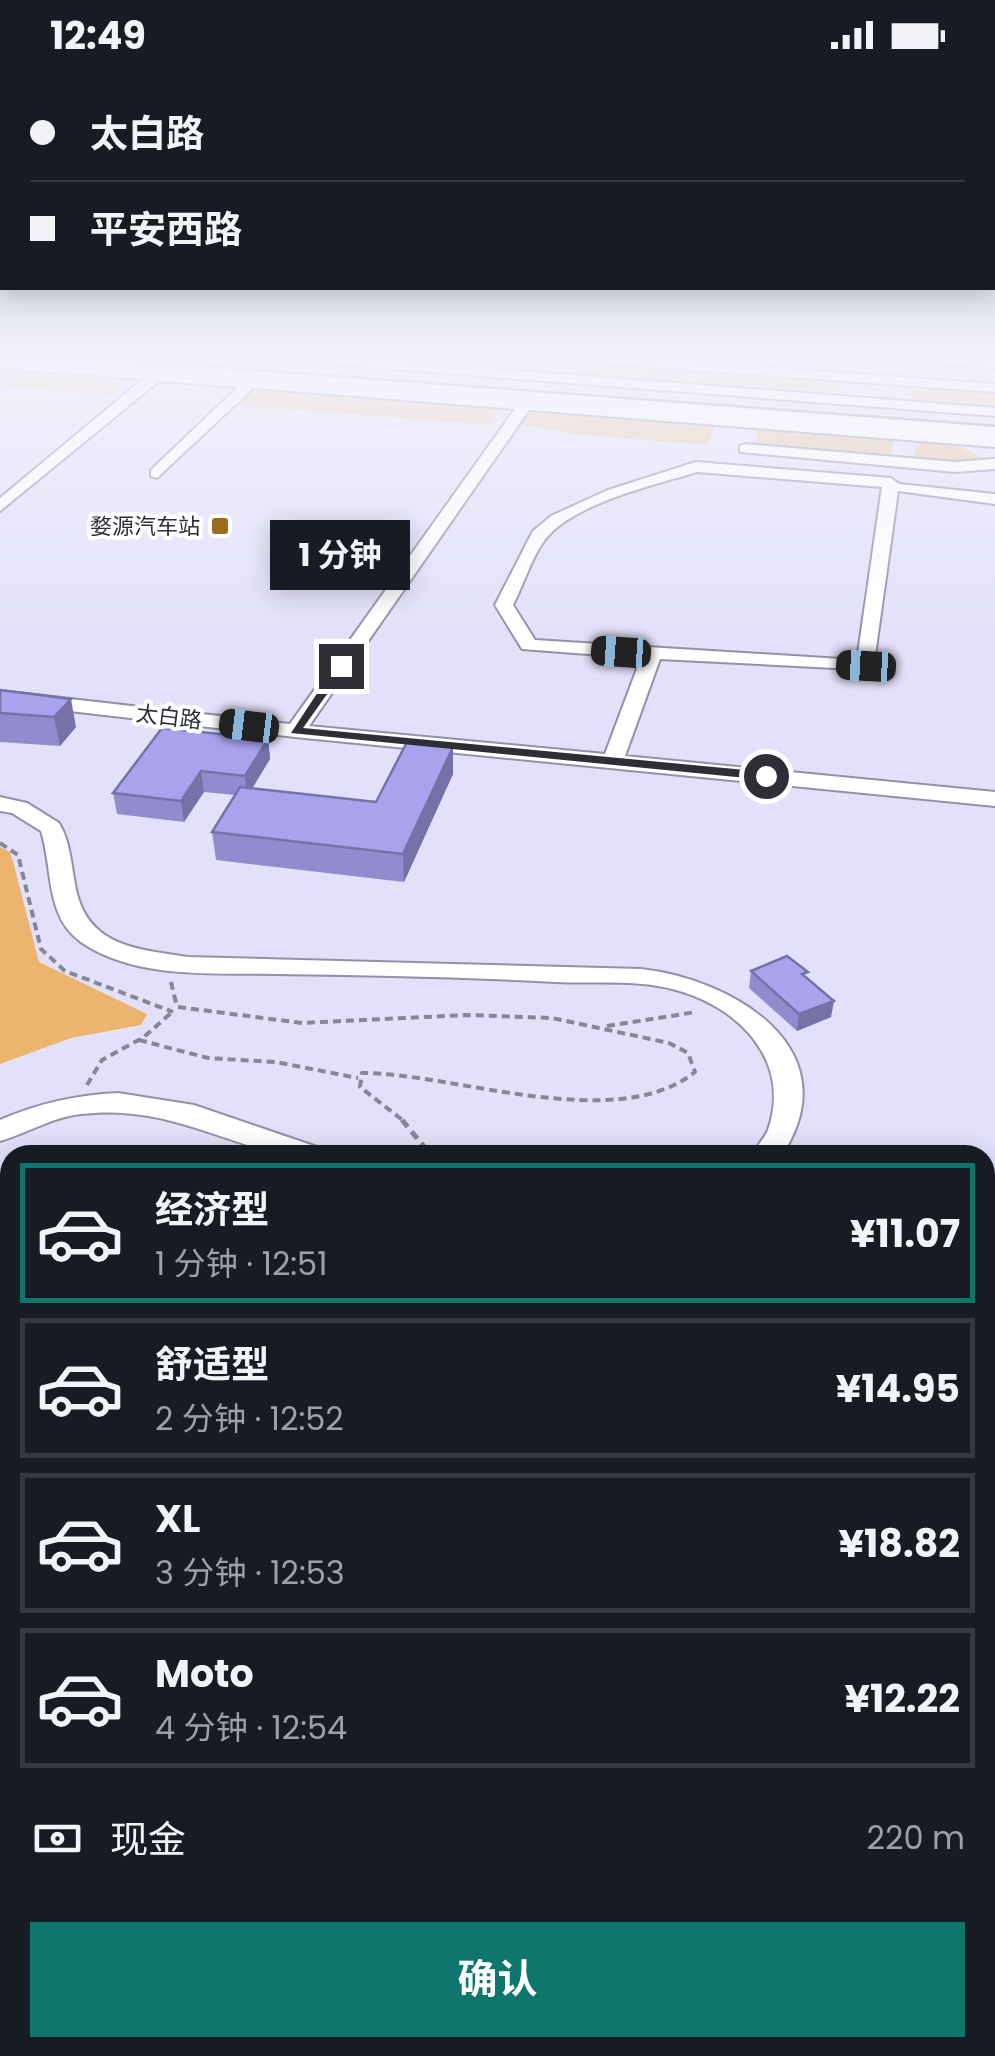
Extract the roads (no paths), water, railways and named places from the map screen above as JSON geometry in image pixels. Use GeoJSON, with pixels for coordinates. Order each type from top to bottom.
{"type":"FeatureCollection","features":[{"type":"Feature","properties":{"kind":"street"},"geometry":{"type":"LineString","coordinates":[[0,506],[65,449]]}},
{"type":"Feature","properties":{"kind":"street"},"geometry":{"type":"LineString","coordinates":[[157,474],[183,449]]}},
{"type":"Feature","properties":{"kind":"street"},"geometry":{"type":"LineString","coordinates":[[295,731],[490,449]]}},
{"type":"Feature","properties":{"kind":"street"},"geometry":{"type":"LineString","coordinates":[[738,468],[745,449],[954,467],[995,462]]}},
{"type":"Feature","properties":{"kind":"street"},"geometry":{"type":"LineString","coordinates":[[899,462],[902,449]]}},
{"type":"Feature","properties":{"kind":"street"},"geometry":{"type":"LineString","coordinates":[[706,466],[738,468],[891,483],[866,666],[529,645],[504,604],[539,535],[557,520],[614,493],[706,466]]}},
{"type":"Feature","properties":{"kind":"street"},"geometry":{"type":"LineString","coordinates":[[904,488],[995,499]]}},
{"type":"Feature","properties":{"kind":"street"},"geometry":{"type":"LineString","coordinates":[[614,761],[652,654]]}},
{"type":"Feature","properties":{"kind":"street","name":"太白路"},"geometry":{"type":"LineString","coordinates":[[0,697],[295,731],[995,799]]}},
{"type":"Feature","properties":{"kind":"street"},"geometry":{"type":"LineString","coordinates":[[0,804],[19,808],[52,828],[68,909],[77,926],[97,942],[172,962],[486,970],[655,980],[684,984],[725,1002],[780,1048],[788,1069],[787,1115],[776,1145]]}},
{"type":"Feature","properties":{"kind":"street"},"geometry":{"type":"LineString","coordinates":[[0,1132],[62,1104],[113,1102],[184,1110],[282,1145]]}},
{"type":"Feature","properties":{"kind":"place","name":"婺源汽车站"},"geometry":{"type":"Point","coordinates":[220,526]}}]}
